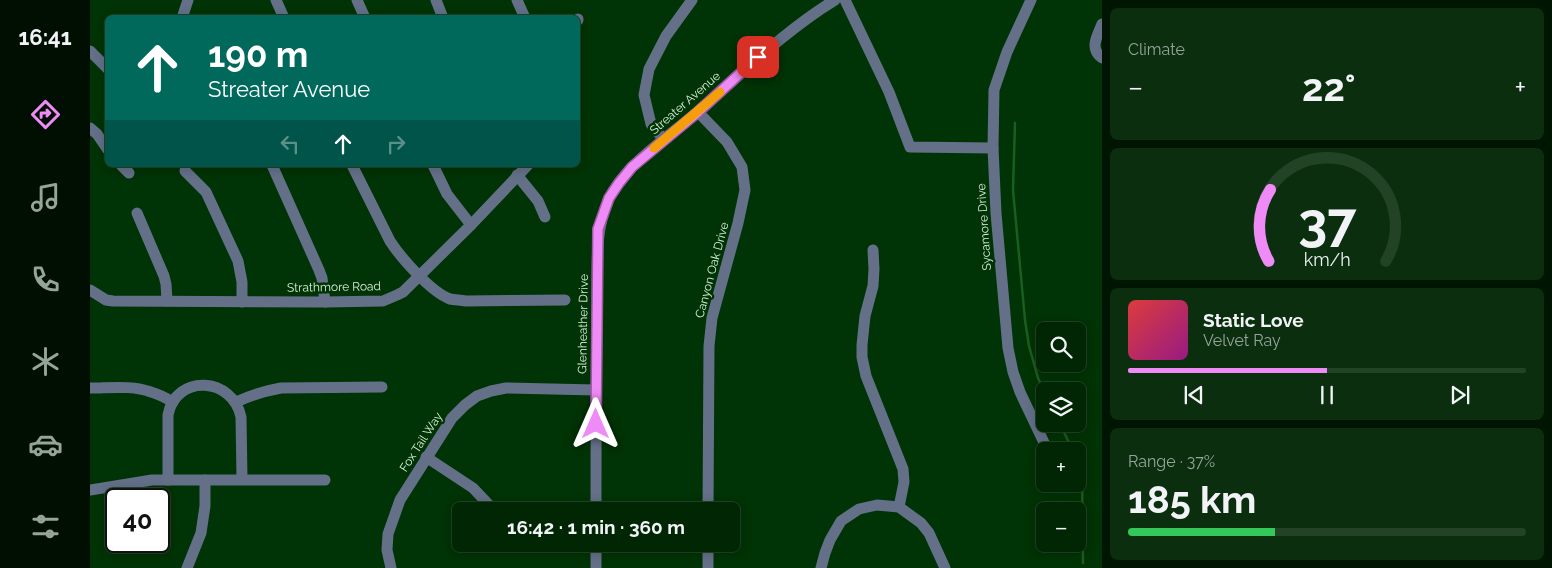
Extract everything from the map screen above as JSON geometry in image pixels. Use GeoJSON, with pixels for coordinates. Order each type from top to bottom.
{"type":"FeatureCollection","features":[{"type":"Feature","properties":{"kind":"street"},"geometry":{"type":"LineString","coordinates":[[184,15],[188,0]]}},
{"type":"Feature","properties":{"kind":"street"},"geometry":{"type":"LineString","coordinates":[[276,0],[283,15]]}},
{"type":"Feature","properties":{"kind":"street"},"geometry":{"type":"LineString","coordinates":[[357,0],[364,15]]}},
{"type":"Feature","properties":{"kind":"street"},"geometry":{"type":"LineString","coordinates":[[436,0],[442,15]]}},
{"type":"Feature","properties":{"kind":"street"},"geometry":{"type":"LineString","coordinates":[[517,0],[524,15]]}},
{"type":"Feature","properties":{"kind":"street"},"geometry":{"type":"LineString","coordinates":[[664,140],[651,124],[644,96],[649,69],[666,36],[692,0]]}},
{"type":"Feature","properties":{"kind":"street","name":"Streater Avenue"},"geometry":{"type":"LineString","coordinates":[[609,198],[632,167],[698,112],[758,57],[820,9],[835,0]]}},
{"type":"Feature","properties":{"kind":"street"},"geometry":{"type":"LineString","coordinates":[[845,0],[889,92],[910,147],[993,148]]}},
{"type":"Feature","properties":{"kind":"street","name":"Sycamore Drive"},"geometry":{"type":"LineString","coordinates":[[1031,0],[1007,52],[994,90],[993,148],[996,213],[1008,348],[1020,392],[1044,442]]}},
{"type":"Feature","properties":{"kind":"street"},"geometry":{"type":"LineString","coordinates":[[1099,56],[1094,46],[1102,24]]}},
{"type":"Feature","properties":{"kind":"street"},"geometry":{"type":"LineString","coordinates":[[90,51],[105,66]]}},
{"type":"Feature","properties":{"kind":"street","name":"Canyon Oak Drive"},"geometry":{"type":"LineString","coordinates":[[698,112],[727,142],[742,167],[745,190],[712,318],[709,346],[708,502]]}},
{"type":"Feature","properties":{"kind":"street"},"geometry":{"type":"LineString","coordinates":[[90,128],[98,134],[105,145]]}},
{"type":"Feature","properties":{"kind":"street"},"geometry":{"type":"LineString","coordinates":[[273,167],[319,270],[325,302]]}},
{"type":"Feature","properties":{"kind":"street"},"geometry":{"type":"LineString","coordinates":[[353,167],[384,233],[396,250],[435,290],[452,300],[565,300]]}},
{"type":"Feature","properties":{"kind":"street"},"geometry":{"type":"LineString","coordinates":[[434,167],[447,194],[471,225]]}},
{"type":"Feature","properties":{"kind":"street"},"geometry":{"type":"LineString","coordinates":[[521,169],[545,217]]}},
{"type":"Feature","properties":{"kind":"street","name":"Strathmore Road"},"geometry":{"type":"LineString","coordinates":[[90,290],[113,302],[383,301],[397,295],[419,275],[471,225],[521,169]]}},
{"type":"Feature","properties":{"kind":"street"},"geometry":{"type":"LineString","coordinates":[[185,171],[206,192],[238,261],[242,282],[242,302]]}},
{"type":"Feature","properties":{"kind":"street","name":"Glenheather Drive"},"geometry":{"type":"LineString","coordinates":[[596,502],[598,229],[609,198]]}},
{"type":"Feature","properties":{"kind":"street"},"geometry":{"type":"LineString","coordinates":[[137,213],[164,276],[167,301]]}},
{"type":"Feature","properties":{"kind":"street"},"geometry":{"type":"LineString","coordinates":[[873,250],[873,286],[865,316],[862,357],[866,376],[903,469],[904,482],[899,507]]}},
{"type":"Feature","properties":{"kind":"street"},"geometry":{"type":"LineString","coordinates":[[168,480],[168,415],[173,402],[180,394],[195,385],[212,385],[223,389],[240,409],[242,417],[242,480]]}},
{"type":"Feature","properties":{"kind":"street"},"geometry":{"type":"LineString","coordinates":[[236,402],[252,394],[281,388],[382,387]]}},
{"type":"Feature","properties":{"kind":"street"},"geometry":{"type":"LineString","coordinates":[[90,388],[140,389],[173,402]]}},
{"type":"Feature","properties":{"kind":"street","name":"Fox Tail Way"},"geometry":{"type":"LineString","coordinates":[[391,568],[387,550],[388,534],[400,500],[452,418],[465,404],[477,396],[506,388],[596,390]]}},
{"type":"Feature","properties":{"kind":"street"},"geometry":{"type":"LineString","coordinates":[[426,457],[473,488],[486,502]]}},
{"type":"Feature","properties":{"kind":"street"},"geometry":{"type":"LineString","coordinates":[[90,490],[140,482],[168,480],[325,480]]}},
{"type":"Feature","properties":{"kind":"street"},"geometry":{"type":"LineString","coordinates":[[187,568],[201,533],[205,506],[205,480]]}},
{"type":"Feature","properties":{"kind":"street"},"geometry":{"type":"LineString","coordinates":[[821,568],[825,553],[841,521],[859,508],[877,505],[899,507],[914,517],[929,533],[945,568]]}},
{"type":"Feature","properties":{"kind":"street"},"geometry":{"type":"LineString","coordinates":[[596,552],[596,568]]}},
{"type":"Feature","properties":{"kind":"street"},"geometry":{"type":"LineString","coordinates":[[708,552],[708,568]]}},
{"type":"Feature","properties":{"kind":"waterway"},"geometry":{"type":"LineString","coordinates":[[1015,123],[1013,190],[1025,320],[1029,346],[1040,382]]}},
{"type":"Feature","properties":{"kind":"waterway"},"geometry":{"type":"LineString","coordinates":[[1064,432],[1069,442]]}},
{"type":"Feature","properties":{"kind":"waterway"},"geometry":{"type":"LineString","coordinates":[[1082,492],[1083,563]]}},
{"type":"Feature","properties":{"kind":"slow traffic"},"geometry":{"type":"LineString","coordinates":[[654,148],[720,92]]}},
{"type":"Feature","properties":{"kind":"route"},"geometry":{"type":"LineString","coordinates":[[596,424],[598,229],[609,198],[632,167],[698,112],[758,57]]}}]}
